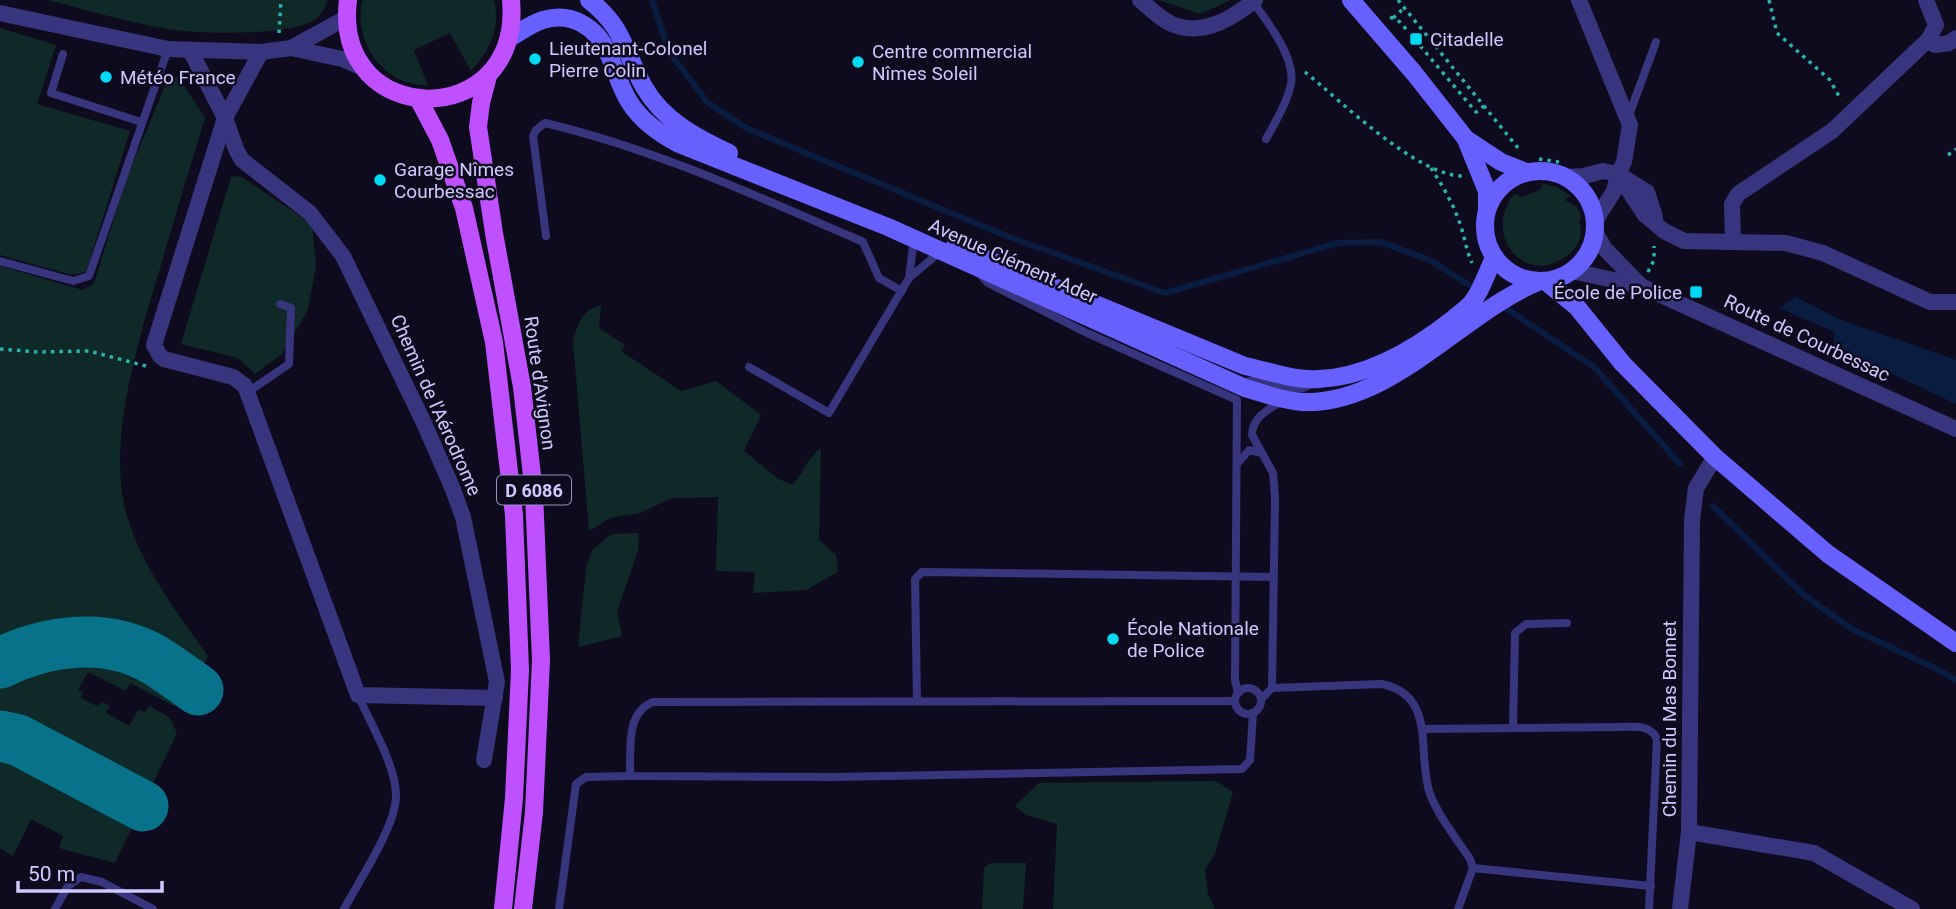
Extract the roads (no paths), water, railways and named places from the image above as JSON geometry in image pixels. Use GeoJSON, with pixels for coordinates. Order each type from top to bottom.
{"type":"FeatureCollection","features":[{"type":"Feature","properties":{"kind":"main road"},"geometry":{"type":"LineString","coordinates":[[347,9],[348,36],[363,68],[388,90],[419,100],[444,99],[468,91],[488,76],[502,59],[510,38],[513,19],[511,0]]}},
{"type":"Feature","properties":{"kind":"main road","name":"Route d'Avignon"},"geometry":{"type":"LineString","coordinates":[[488,76],[478,127],[522,387],[534,493],[541,660],[534,812],[523,909]]}},
{"type":"Feature","properties":{"kind":"main road","name":"D 6086"},"geometry":{"type":"LineString","coordinates":[[419,100],[440,140],[464,208],[494,342],[514,515],[520,670],[514,798],[503,909]]}},
{"type":"Feature","properties":{"kind":"street","name":"Avenue Clément Ader"},"geometry":{"type":"LineString","coordinates":[[589,0],[608,16],[616,27],[646,89],[672,119],[690,134],[741,159],[1245,366],[1317,380],[1348,375],[1402,354],[1471,304],[1494,258]]}},
{"type":"Feature","properties":{"kind":"street"},"geometry":{"type":"LineString","coordinates":[[1140,0],[1165,20],[1177,26],[1193,28],[1208,26],[1239,14],[1254,1]]}},
{"type":"Feature","properties":{"kind":"street"},"geometry":{"type":"LineString","coordinates":[[1351,0],[1466,139],[1487,191],[1484,226],[1486,243],[1494,258],[1514,275],[1542,281],[1577,307],[1623,364],[1715,457],[1828,554],[1956,643]]}},
{"type":"Feature","properties":{"kind":"street"},"geometry":{"type":"LineString","coordinates":[[1542,281],[1570,272],[1583,260],[1591,247],[1595,226],[1614,191],[1624,162],[1630,125],[1579,0]]}},
{"type":"Feature","properties":{"kind":"street"},"geometry":{"type":"LineString","coordinates":[[1733,241],[1732,204],[1738,194],[1832,131],[1929,39],[1936,25],[1926,0]]}},
{"type":"Feature","properties":{"kind":"street"},"geometry":{"type":"LineString","coordinates":[[292,48],[347,9]]}},
{"type":"Feature","properties":{"kind":"street"},"geometry":{"type":"LineString","coordinates":[[0,13],[168,49],[261,52],[292,48],[342,59],[363,68]]}},
{"type":"Feature","properties":{"kind":"street","name":"Avenue Clément Ader"},"geometry":{"type":"LineString","coordinates":[[510,38],[543,20],[559,18],[587,25],[598,35],[608,51],[629,103],[651,127],[664,136],[914,239],[1241,394],[1300,402],[1346,397],[1390,376],[1510,296],[1542,281]]}},
{"type":"Feature","properties":{"kind":"street"},"geometry":{"type":"LineString","coordinates":[[1929,39],[1935,45],[1949,43],[1956,38]]}},
{"type":"Feature","properties":{"kind":"street","name":"Chemin de l'Aérodrome"},"geometry":{"type":"LineString","coordinates":[[190,50],[225,118],[242,160],[310,213],[343,256],[424,421],[452,486],[463,517],[497,682],[484,760]]}},
{"type":"Feature","properties":{"kind":"street"},"geometry":{"type":"LineString","coordinates":[[261,52],[225,118],[154,341],[156,351],[164,359],[233,377],[241,381],[248,392],[358,695],[495,698]]}},
{"type":"Feature","properties":{"kind":"street"},"geometry":{"type":"LineString","coordinates":[[1466,139],[1501,162],[1528,166],[1539,171],[1564,170],[1584,176],[1603,171],[1618,174],[1647,192],[1656,223],[1664,231],[1684,241],[1786,243],[1823,253],[1930,302],[1956,302]]}},
{"type":"Feature","properties":{"kind":"street"},"geometry":{"type":"LineString","coordinates":[[1487,208],[1496,192],[1528,166]]}},
{"type":"Feature","properties":{"kind":"street"},"geometry":{"type":"LineString","coordinates":[[1564,170],[1590,203],[1595,226]]}},
{"type":"Feature","properties":{"kind":"street","name":"Route de Courbessac"},"geometry":{"type":"LineString","coordinates":[[1595,226],[1605,249],[1641,286]]}},
{"type":"Feature","properties":{"kind":"street"},"geometry":{"type":"LineString","coordinates":[[1570,272],[1577,307]]}},
{"type":"Feature","properties":{"kind":"street","name":"Route de Courbessac"},"geometry":{"type":"LineString","coordinates":[[1570,272],[1641,286],[1956,429]]}},
{"type":"Feature","properties":{"kind":"street","name":"Chemin du Mas Bonnet"},"geometry":{"type":"LineString","coordinates":[[1715,457],[1696,488],[1692,520],[1689,832],[1814,853],[1912,909]]}},
{"type":"Feature","properties":{"kind":"street"},"geometry":{"type":"LineString","coordinates":[[1680,909],[1689,832]]}},
{"type":"Feature","properties":{"kind":"lane"},"geometry":{"type":"LineString","coordinates":[[1254,1],[1273,29],[1286,56],[1291,83],[1266,139]]}},
{"type":"Feature","properties":{"kind":"lane"},"geometry":{"type":"LineString","coordinates":[[1628,118],[1656,42]]}},
{"type":"Feature","properties":{"kind":"lane"},"geometry":{"type":"LineString","coordinates":[[0,261],[73,281],[89,276],[168,49]]}},
{"type":"Feature","properties":{"kind":"lane"},"geometry":{"type":"LineString","coordinates":[[63,54],[51,93],[141,122]]}},
{"type":"Feature","properties":{"kind":"lane"},"geometry":{"type":"LineString","coordinates":[[546,236],[533,136],[545,123],[583,132],[725,183],[863,242],[879,278],[902,291]]}},
{"type":"Feature","properties":{"kind":"lane"},"geometry":{"type":"LineString","coordinates":[[749,367],[829,414],[909,278],[914,239]]}},
{"type":"Feature","properties":{"kind":"lane"},"geometry":{"type":"LineString","coordinates":[[909,278],[941,252]]}},
{"type":"Feature","properties":{"kind":"lane"},"geometry":{"type":"LineString","coordinates":[[248,392],[289,363],[291,308],[280,304]]}},
{"type":"Feature","properties":{"kind":"lane"},"geometry":{"type":"LineString","coordinates":[[1253,713],[1241,711],[1236,697],[1235,680],[1236,464],[1241,394],[1249,381],[1259,380],[1284,389],[1307,388],[1317,380]]}},
{"type":"Feature","properties":{"kind":"lane"},"geometry":{"type":"LineString","coordinates":[[1272,688],[1273,473],[1252,435],[1255,422],[1265,411],[1286,399]]}},
{"type":"Feature","properties":{"kind":"lane"},"geometry":{"type":"LineString","coordinates":[[1236,464],[1249,450],[1262,453]]}},
{"type":"Feature","properties":{"kind":"lane"},"geometry":{"type":"LineString","coordinates":[[917,700],[915,579],[922,572],[1274,576]]}},
{"type":"Feature","properties":{"kind":"lane"},"geometry":{"type":"LineString","coordinates":[[1513,726],[1515,633],[1526,624],[1567,623]]}},
{"type":"Feature","properties":{"kind":"lane"},"geometry":{"type":"LineString","coordinates":[[559,909],[576,784],[586,777],[835,778],[1242,769],[1250,760],[1253,713],[1259,707],[1261,699],[1272,688],[1382,684],[1397,687],[1413,703],[1422,729],[1429,790],[1441,816],[1470,859],[1473,868],[1458,909]]}},
{"type":"Feature","properties":{"kind":"lane"},"geometry":{"type":"LineString","coordinates":[[630,776],[633,724],[640,708],[653,702],[1236,697],[1245,688],[1253,688],[1261,699]]}},
{"type":"Feature","properties":{"kind":"lane"},"geometry":{"type":"LineString","coordinates":[[344,909],[389,825],[396,798],[392,771],[358,695]]}},
{"type":"Feature","properties":{"kind":"lane"},"geometry":{"type":"LineString","coordinates":[[1422,729],[1513,726],[1647,728],[1654,732],[1657,739],[1648,909]]}},
{"type":"Feature","properties":{"kind":"lane"},"geometry":{"type":"LineString","coordinates":[[1473,868],[1651,886]]}},
{"type":"Feature","properties":{"kind":"lane"},"geometry":{"type":"LineString","coordinates":[[55,909],[68,886],[81,877],[102,882],[153,909]]}},
{"type":"Feature","properties":{"kind":"water"},"geometry":{"type":"Polygon","coordinates":[[[1796,297],[1841,320],[1956,360],[1956,404],[1833,346],[1835,332],[1779,308],[1796,297]]]}},
{"type":"Feature","properties":{"kind":"waterway"},"geometry":{"type":"LineString","coordinates":[[652,0],[669,52],[708,103],[748,129],[1009,237],[1165,293],[1338,243],[1380,242],[1430,260],[1469,285]]}},
{"type":"Feature","properties":{"kind":"waterway"},"geometry":{"type":"LineString","coordinates":[[1507,309],[1594,367],[1680,464]]}},
{"type":"Feature","properties":{"kind":"waterway"},"geometry":{"type":"LineString","coordinates":[[1713,506],[1805,596],[1852,629],[1956,680]]}},
{"type":"Feature","properties":{"kind":"place","name":"Citadelle"},"geometry":{"type":"Point","coordinates":[1416,39]}},
{"type":"Feature","properties":{"kind":"place","name":"Lieutenant-Colonel Pierre Colin"},"geometry":{"type":"Point","coordinates":[535,59]}},
{"type":"Feature","properties":{"kind":"place","name":"Centre commercial Nîmes Soleil"},"geometry":{"type":"Point","coordinates":[858,62]}},
{"type":"Feature","properties":{"kind":"place","name":"Météo France"},"geometry":{"type":"Point","coordinates":[106,77]}},
{"type":"Feature","properties":{"kind":"place","name":"Garage Nîmes Courbessac"},"geometry":{"type":"Point","coordinates":[380,180]}},
{"type":"Feature","properties":{"kind":"place","name":"École de Police"},"geometry":{"type":"Point","coordinates":[1696,292]}},
{"type":"Feature","properties":{"kind":"place","name":"École Nationale de Police"},"geometry":{"type":"Point","coordinates":[1113,639]}}]}
